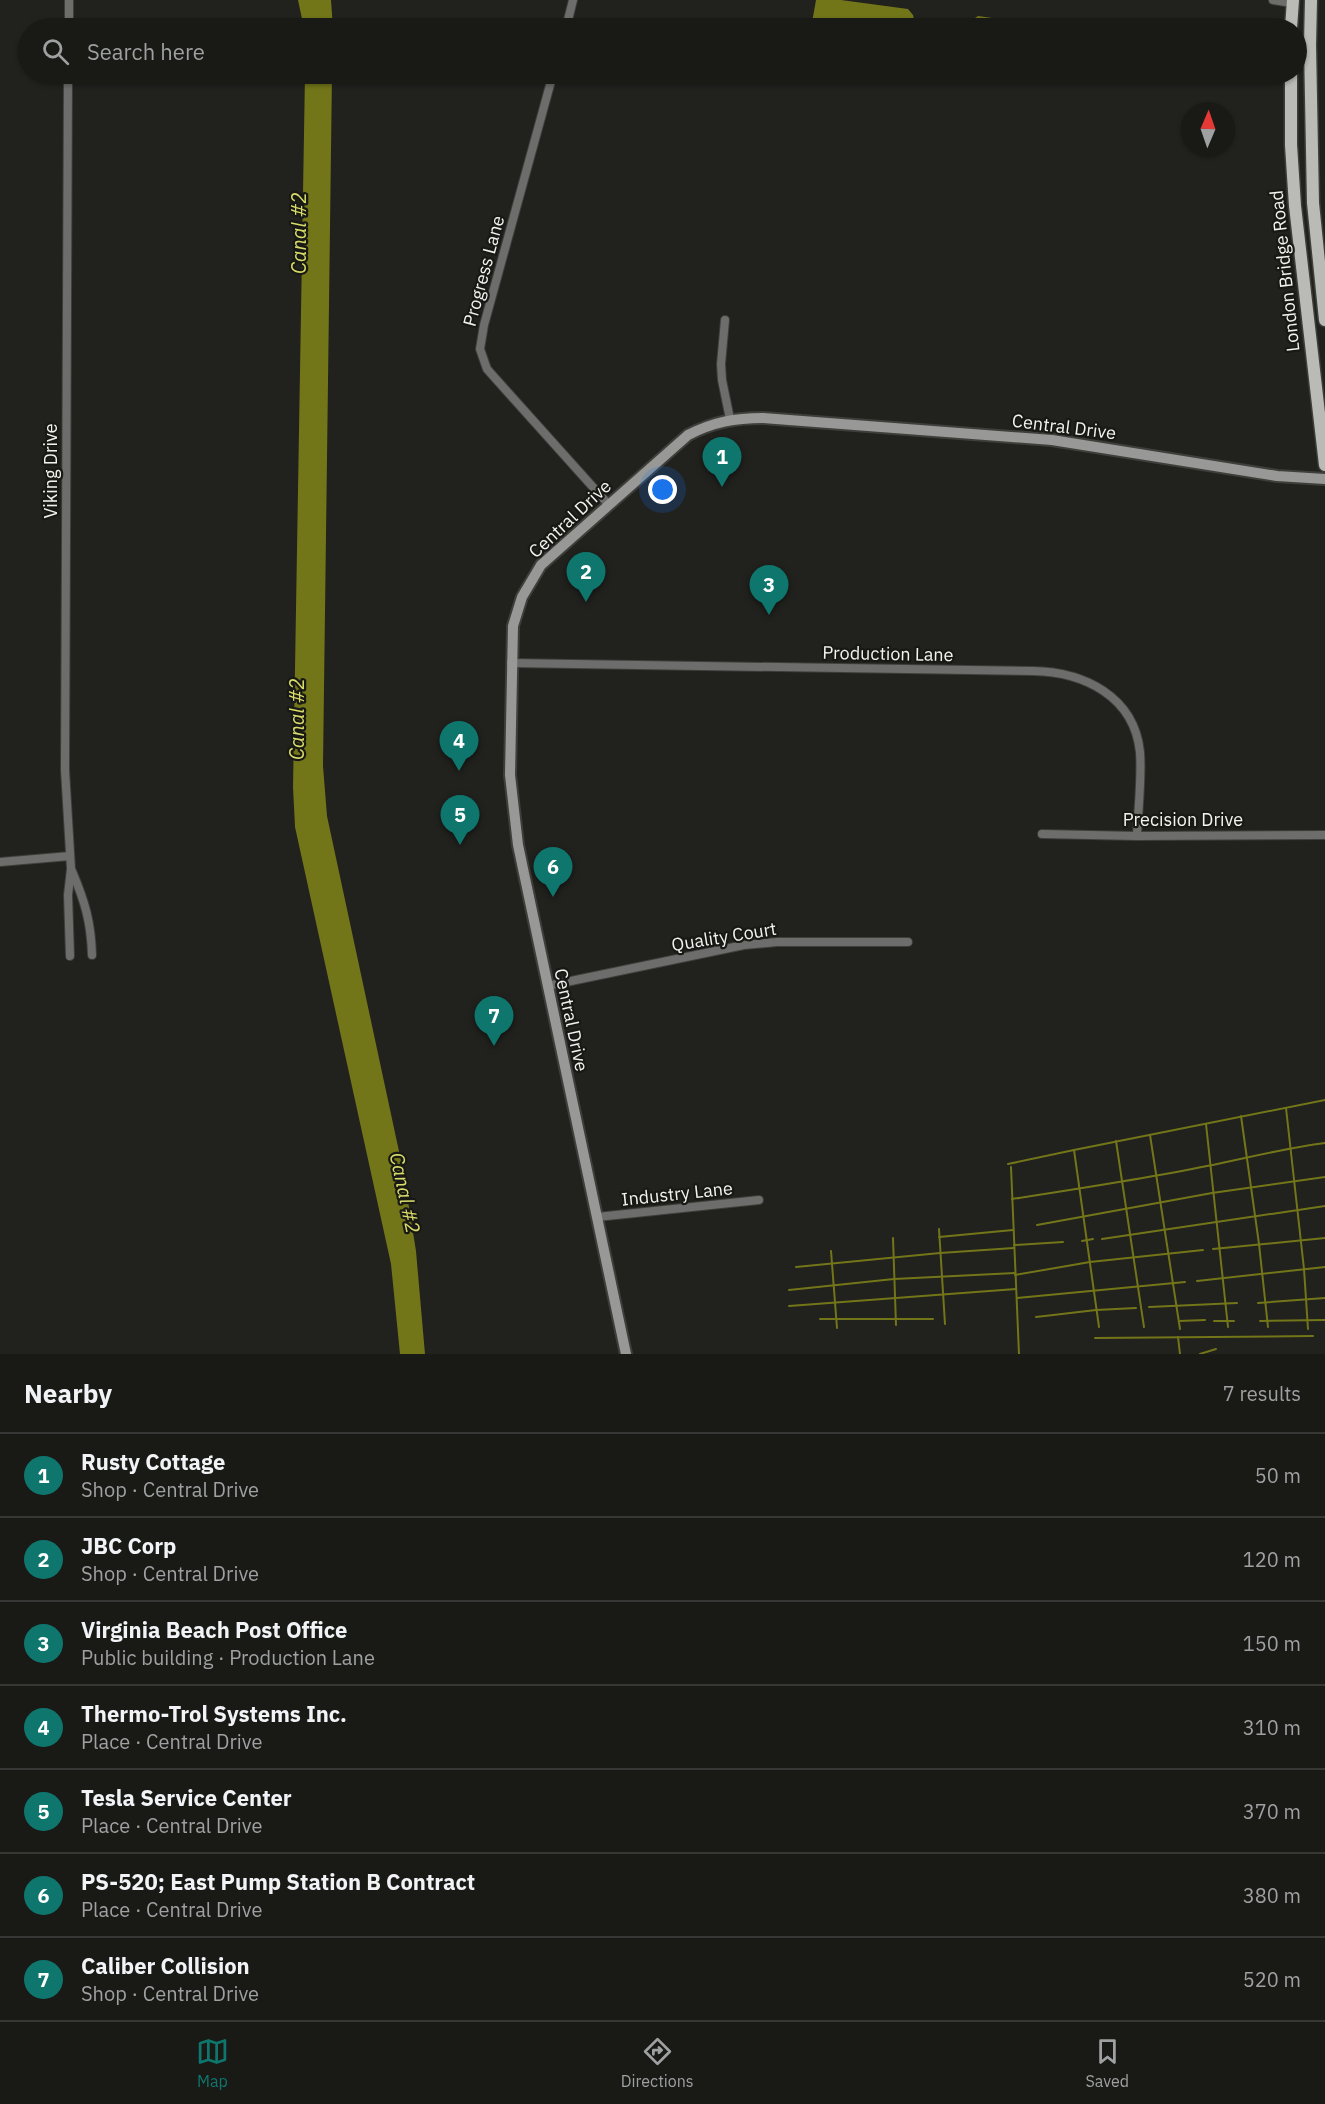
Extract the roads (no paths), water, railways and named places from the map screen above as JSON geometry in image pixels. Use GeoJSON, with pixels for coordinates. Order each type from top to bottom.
{"type":"FeatureCollection","features":[{"type":"Feature","properties":{"kind":"main road","name":"London Bridge Road"},"geometry":{"type":"LineString","coordinates":[[1311,0],[1313,203],[1325,320]]}},
{"type":"Feature","properties":{"kind":"main road"},"geometry":{"type":"LineString","coordinates":[[1291,18],[1292,1]]}},
{"type":"Feature","properties":{"kind":"main road","name":"London Bridge Road"},"geometry":{"type":"LineString","coordinates":[[1290,84],[1295,206],[1325,465]]}},
{"type":"Feature","properties":{"kind":"street"},"geometry":{"type":"LineString","coordinates":[[69,0],[69,18]]}},
{"type":"Feature","properties":{"kind":"street"},"geometry":{"type":"LineString","coordinates":[[568,18],[573,0]]}},
{"type":"Feature","properties":{"kind":"street"},"geometry":{"type":"LineString","coordinates":[[1273,0],[1292,1]]}},
{"type":"Feature","properties":{"kind":"street","name":"Viking Drive"},"geometry":{"type":"LineString","coordinates":[[69,84],[65,770],[71,869],[68,895],[70,956]]}},
{"type":"Feature","properties":{"kind":"street","name":"Progress Lane"},"geometry":{"type":"LineString","coordinates":[[550,84],[484,325],[480,350],[487,369],[609,505]]}},
{"type":"Feature","properties":{"kind":"street"},"geometry":{"type":"LineString","coordinates":[[725,320],[721,364],[730,419]]}},
{"type":"Feature","properties":{"kind":"street","name":"Central Drive"},"geometry":{"type":"LineString","coordinates":[[626,1354],[547,986],[513,812],[510,775],[513,627],[517,610],[529,583],[548,558],[688,435],[730,419],[773,419],[1052,440],[1277,476],[1325,479]]}},
{"type":"Feature","properties":{"kind":"street","name":"Production Lane"},"geometry":{"type":"LineString","coordinates":[[511,663],[1055,671],[1094,685],[1113,699],[1123,709],[1134,730],[1140,754],[1137,836]]}},
{"type":"Feature","properties":{"kind":"street","name":"Precision Drive"},"geometry":{"type":"LineString","coordinates":[[1042,834],[1325,835]]}},
{"type":"Feature","properties":{"kind":"street"},"geometry":{"type":"LineString","coordinates":[[0,862],[70,856]]}},
{"type":"Feature","properties":{"kind":"street","name":"Viking Drive"},"geometry":{"type":"LineString","coordinates":[[71,869],[85,903],[91,931],[92,955]]}},
{"type":"Feature","properties":{"kind":"street","name":"Quality Court"},"geometry":{"type":"LineString","coordinates":[[547,986],[744,945],[777,942],[908,942]]}},
{"type":"Feature","properties":{"kind":"street","name":"Industry Lane"},"geometry":{"type":"LineString","coordinates":[[597,1217],[759,1200]]}},
{"type":"Feature","properties":{"kind":"water"},"geometry":{"type":"Polygon","coordinates":[[[298,0],[331,0],[332,18],[302,18],[298,0]]]}},
{"type":"Feature","properties":{"kind":"water"},"geometry":{"type":"Polygon","coordinates":[[[816,0],[841,0],[908,9],[914,18],[813,18],[816,0]]]}},
{"type":"Feature","properties":{"kind":"water","name":"Canal #2"},"geometry":{"type":"Polygon","coordinates":[[[305,84],[332,84],[323,766],[327,816],[403,1170],[416,1251],[425,1354],[400,1354],[391,1264],[295,827],[293,787],[305,84]]]}},
{"type":"Feature","properties":{"kind":"waterway"},"geometry":{"type":"LineString","coordinates":[[1074,1150],[1325,1100]]}},
{"type":"Feature","properties":{"kind":"waterway"},"geometry":{"type":"LineString","coordinates":[[1286,1108],[1304,1269],[1308,1329]]}},
{"type":"Feature","properties":{"kind":"waterway"},"geometry":{"type":"LineString","coordinates":[[1241,1116],[1268,1327]]}},
{"type":"Feature","properties":{"kind":"waterway"},"geometry":{"type":"LineString","coordinates":[[1206,1124],[1228,1327]]}},
{"type":"Feature","properties":{"kind":"waterway"},"geometry":{"type":"LineString","coordinates":[[1150,1135],[1180,1329]]}},
{"type":"Feature","properties":{"kind":"waterway"},"geometry":{"type":"LineString","coordinates":[[1116,1141],[1144,1327]]}},
{"type":"Feature","properties":{"kind":"waterway"},"geometry":{"type":"LineString","coordinates":[[1012,1199],[1110,1184],[1325,1143]]}},
{"type":"Feature","properties":{"kind":"waterway"},"geometry":{"type":"LineString","coordinates":[[1008,1164],[1074,1150],[1099,1327]]}},
{"type":"Feature","properties":{"kind":"waterway"},"geometry":{"type":"LineString","coordinates":[[1011,1167],[1019,1354]]}},
{"type":"Feature","properties":{"kind":"waterway"},"geometry":{"type":"LineString","coordinates":[[1037,1225],[1212,1193],[1325,1177]]}},
{"type":"Feature","properties":{"kind":"waterway"},"geometry":{"type":"LineString","coordinates":[[1102,1239],[1325,1206]]}},
{"type":"Feature","properties":{"kind":"waterway"},"geometry":{"type":"LineString","coordinates":[[939,1229],[945,1324]]}},
{"type":"Feature","properties":{"kind":"waterway"},"geometry":{"type":"LineString","coordinates":[[939,1237],[1013,1230]]}},
{"type":"Feature","properties":{"kind":"waterway"},"geometry":{"type":"LineString","coordinates":[[893,1238],[896,1325]]}},
{"type":"Feature","properties":{"kind":"waterway"},"geometry":{"type":"LineString","coordinates":[[1213,1249],[1325,1238]]}},
{"type":"Feature","properties":{"kind":"waterway"},"geometry":{"type":"LineString","coordinates":[[1082,1241],[1093,1239]]}},
{"type":"Feature","properties":{"kind":"waterway"},"geometry":{"type":"LineString","coordinates":[[1014,1245],[1063,1242]]}},
{"type":"Feature","properties":{"kind":"waterway"},"geometry":{"type":"LineString","coordinates":[[796,1267],[1014,1248]]}},
{"type":"Feature","properties":{"kind":"waterway"},"geometry":{"type":"LineString","coordinates":[[1015,1275],[1090,1262],[1203,1250]]}},
{"type":"Feature","properties":{"kind":"waterway"},"geometry":{"type":"LineString","coordinates":[[831,1251],[837,1328]]}},
{"type":"Feature","properties":{"kind":"waterway"},"geometry":{"type":"LineString","coordinates":[[1197,1281],[1325,1267]]}},
{"type":"Feature","properties":{"kind":"waterway"},"geometry":{"type":"LineString","coordinates":[[789,1290],[894,1279],[1015,1273]]}},
{"type":"Feature","properties":{"kind":"waterway"},"geometry":{"type":"LineString","coordinates":[[1017,1298],[1185,1282]]}},
{"type":"Feature","properties":{"kind":"waterway"},"geometry":{"type":"LineString","coordinates":[[789,1306],[1016,1289]]}},
{"type":"Feature","properties":{"kind":"waterway"},"geometry":{"type":"LineString","coordinates":[[1258,1303],[1325,1298]]}},
{"type":"Feature","properties":{"kind":"waterway"},"geometry":{"type":"LineString","coordinates":[[1149,1307],[1237,1303]]}},
{"type":"Feature","properties":{"kind":"waterway"},"geometry":{"type":"LineString","coordinates":[[1036,1317],[1136,1308]]}},
{"type":"Feature","properties":{"kind":"waterway"},"geometry":{"type":"LineString","coordinates":[[820,1319],[933,1319]]}},
{"type":"Feature","properties":{"kind":"waterway"},"geometry":{"type":"LineString","coordinates":[[1179,1321],[1205,1320]]}},
{"type":"Feature","properties":{"kind":"waterway"},"geometry":{"type":"LineString","coordinates":[[1260,1321],[1325,1320]]}},
{"type":"Feature","properties":{"kind":"waterway"},"geometry":{"type":"LineString","coordinates":[[1214,1321],[1234,1321]]}},
{"type":"Feature","properties":{"kind":"waterway"},"geometry":{"type":"LineString","coordinates":[[1095,1338],[1313,1336]]}},
{"type":"Feature","properties":{"kind":"waterway"},"geometry":{"type":"LineString","coordinates":[[1178,1337],[1180,1354]]}},
{"type":"Feature","properties":{"kind":"waterway"},"geometry":{"type":"LineString","coordinates":[[1200,1354],[1216,1349]]}},
{"type":"Feature","properties":{"kind":"place","name":"Rusty Cottage"},"geometry":{"type":"Point","coordinates":[722,487]}},
{"type":"Feature","properties":{"kind":"place","name":"JBC Corp"},"geometry":{"type":"Point","coordinates":[586,602]}},
{"type":"Feature","properties":{"kind":"place","name":"Virginia Beach Post Office"},"geometry":{"type":"Point","coordinates":[769,615]}},
{"type":"Feature","properties":{"kind":"place","name":"Thermo-Trol Systems Inc."},"geometry":{"type":"Point","coordinates":[459,771]}},
{"type":"Feature","properties":{"kind":"place","name":"Tesla Service Center"},"geometry":{"type":"Point","coordinates":[460,845]}},
{"type":"Feature","properties":{"kind":"place","name":"PS-520; East Pump Station B Contract"},"geometry":{"type":"Point","coordinates":[553,897]}},
{"type":"Feature","properties":{"kind":"place","name":"Caliber Collision"},"geometry":{"type":"Point","coordinates":[494,1046]}}]}
